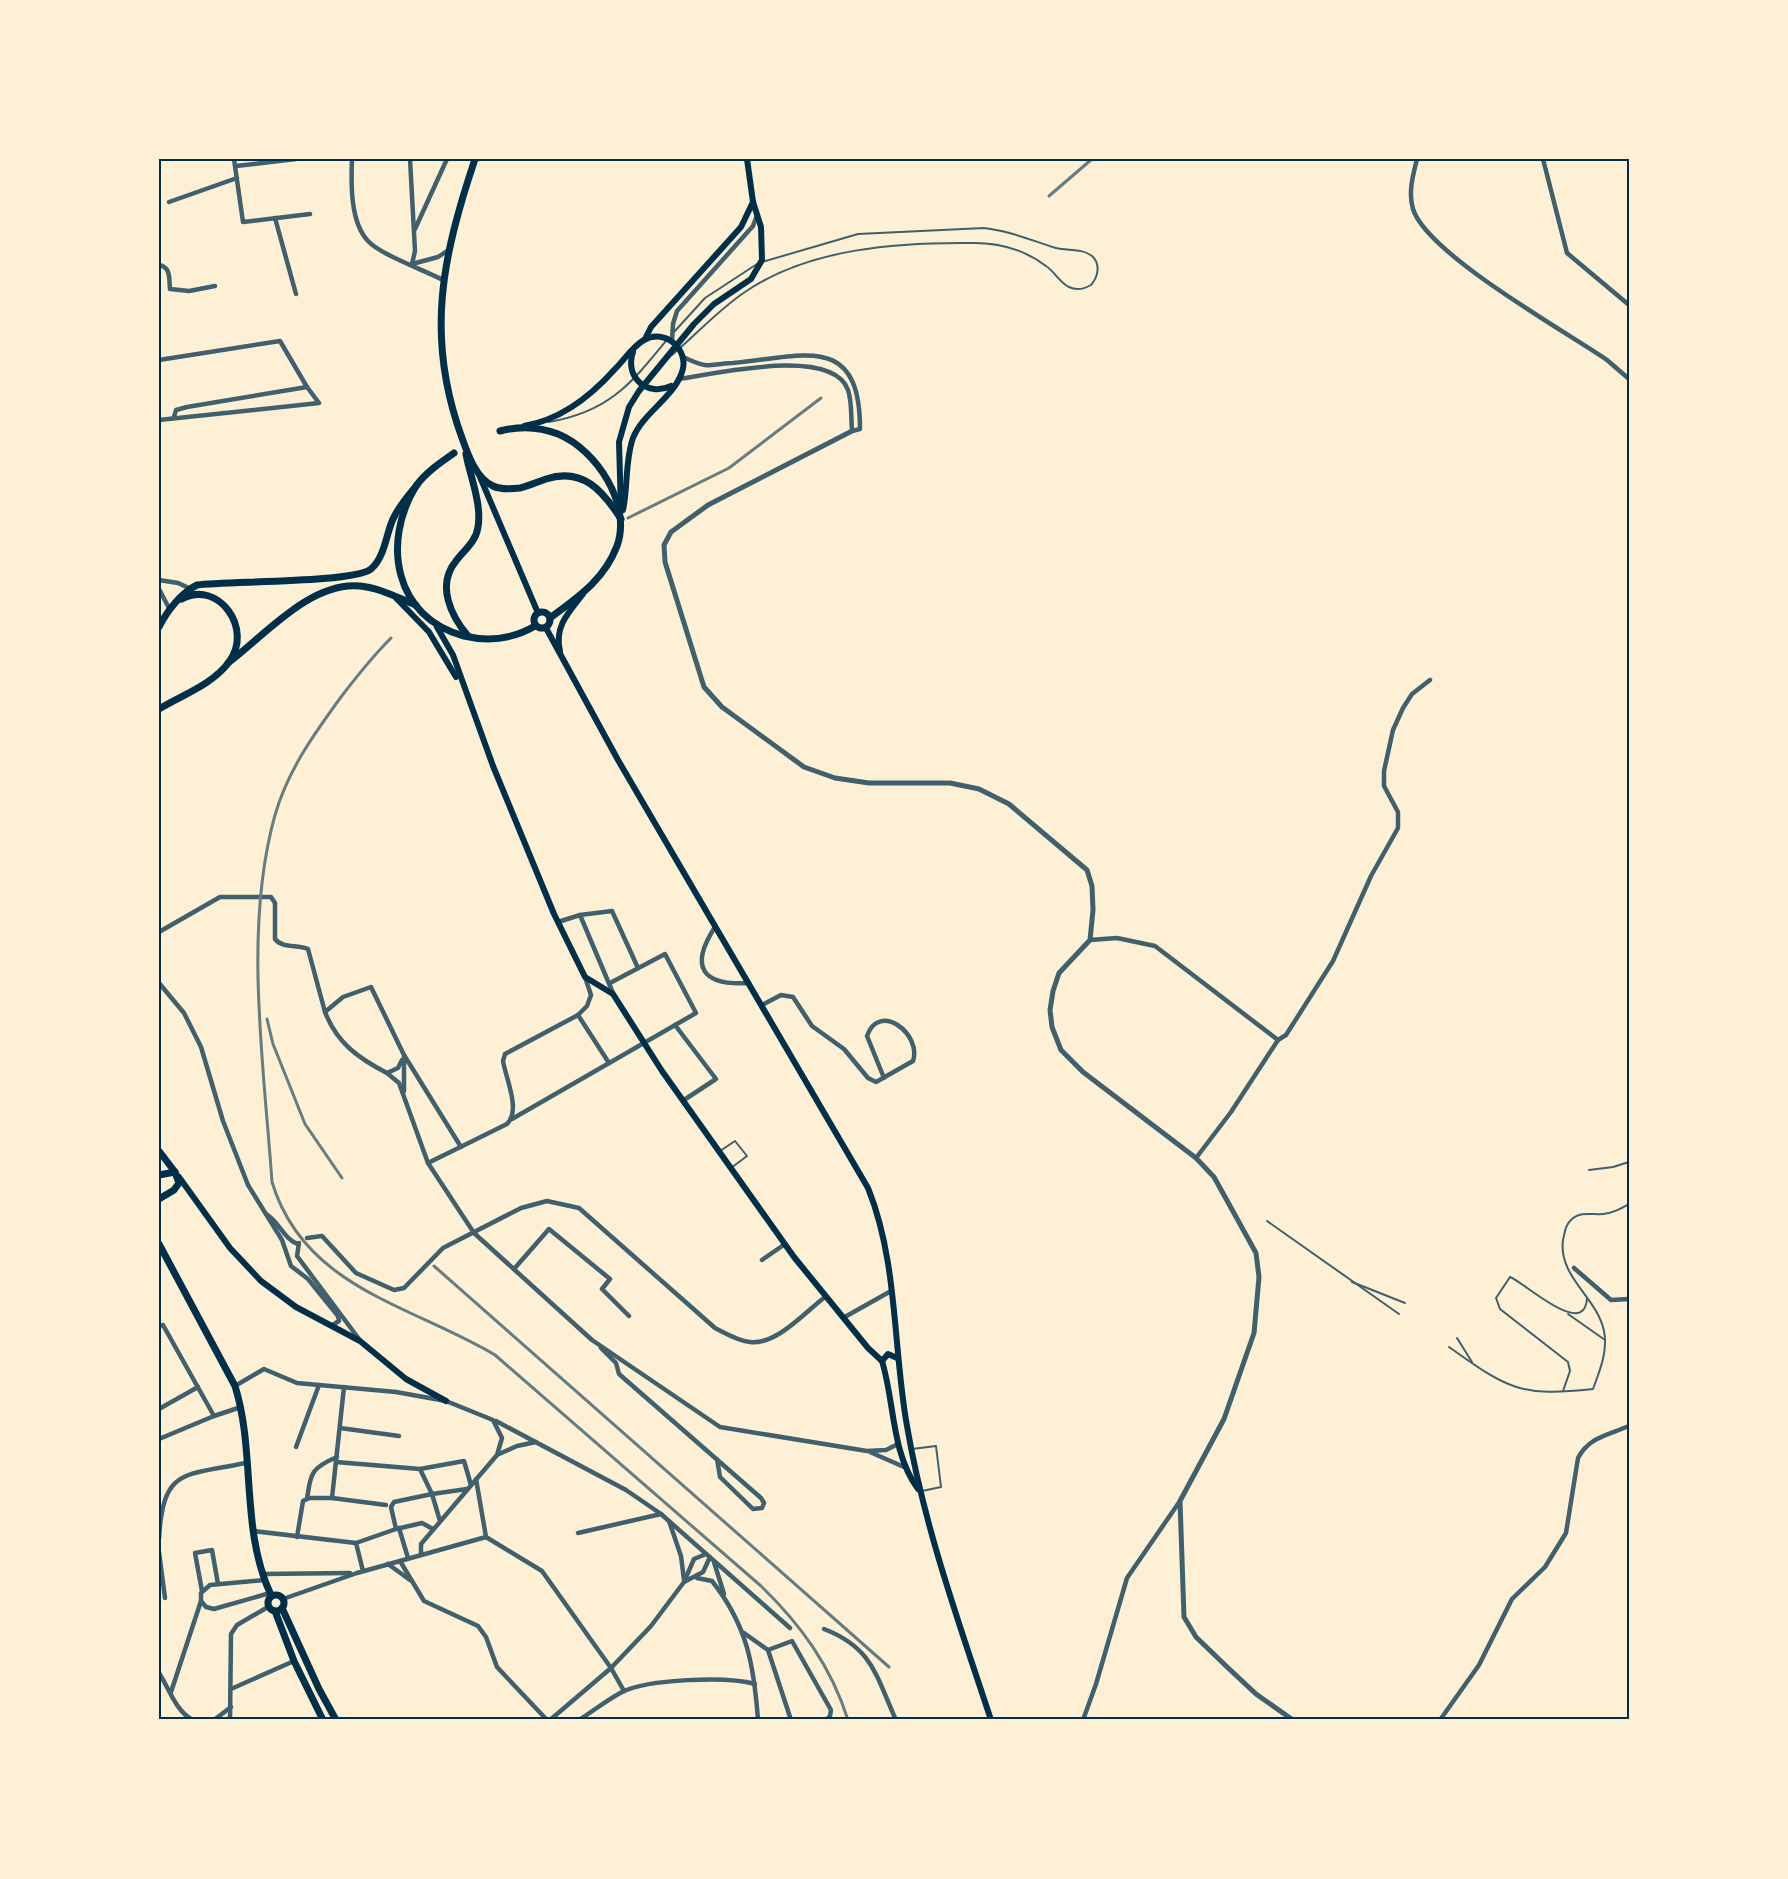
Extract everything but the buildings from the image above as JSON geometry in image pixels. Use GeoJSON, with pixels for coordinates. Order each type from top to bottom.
{"type":"FeatureCollection","features":[{"type":"Feature","properties":{"kind":"main road"},"geometry":{"type":"LineString","coordinates":[[469,637],[450,612],[447,583],[455,561],[474,539],[478,528],[478,507],[464,443],[445,376],[441,304],[447,251],[475,159]]}},
{"type":"Feature","properties":{"kind":"main road"},"geometry":{"type":"LineString","coordinates":[[621,519],[619,452],[621,433],[629,406],[714,304],[757,272],[762,260],[762,239],[753,202],[747,159]]}},
{"type":"Feature","properties":{"kind":"main road"},"geometry":{"type":"LineString","coordinates":[[644,340],[651,327],[741,227],[753,202]]}},
{"type":"Feature","properties":{"kind":"main road"},"geometry":{"type":"LineString","coordinates":[[500,430],[538,423],[578,404],[599,387],[644,340],[659,337],[672,341],[683,357],[683,368],[676,382],[633,437],[617,544],[605,571],[563,619],[558,631],[563,663]]}},
{"type":"Feature","properties":{"kind":"main road"},"geometry":{"type":"LineString","coordinates":[[637,345],[630,362],[637,381],[654,390],[676,382]]}},
{"type":"Feature","properties":{"kind":"main road"},"geometry":{"type":"LineString","coordinates":[[513,428],[547,430],[561,435],[584,451],[605,477],[614,495],[621,519]]}},
{"type":"Feature","properties":{"kind":"main road"},"geometry":{"type":"LineString","coordinates":[[464,443],[538,613]]}},
{"type":"Feature","properties":{"kind":"main road"},"geometry":{"type":"LineString","coordinates":[[159,627],[170,610],[190,588],[212,583],[355,575],[369,570],[384,546],[393,519],[417,485],[454,453]]}},
{"type":"Feature","properties":{"kind":"main road"},"geometry":{"type":"LineString","coordinates":[[479,477],[492,486],[508,489],[556,477],[572,476],[586,479],[608,498],[621,519]]}},
{"type":"Feature","properties":{"kind":"main road"},"geometry":{"type":"LineString","coordinates":[[417,485],[403,516],[398,546],[399,572],[413,608],[465,693]]}},
{"type":"Feature","properties":{"kind":"main road"},"geometry":{"type":"LineString","coordinates":[[159,709],[214,676],[299,606],[319,593],[335,588],[360,586],[395,597],[437,627],[469,637],[500,639],[522,634],[535,626],[546,628]]}},
{"type":"Feature","properties":{"kind":"main road"},"geometry":{"type":"LineString","coordinates":[[586,591],[550,618],[546,628],[563,663],[868,1188],[875,1206],[884,1245],[891,1291],[897,1361],[920,1492],[991,1720]]}},
{"type":"Feature","properties":{"kind":"main road"},"geometry":{"type":"LineString","coordinates":[[178,602],[192,595],[201,595],[225,607],[235,620],[238,642],[228,663]]}},
{"type":"Feature","properties":{"kind":"main road"},"geometry":{"type":"LineString","coordinates":[[538,613],[545,613],[550,618]]}},
{"type":"Feature","properties":{"kind":"main road"},"geometry":{"type":"LineString","coordinates":[[535,626],[533,619],[538,613]]}},
{"type":"Feature","properties":{"kind":"main road"},"geometry":{"type":"LineString","coordinates":[[437,627],[453,655],[465,693],[558,922],[585,977],[613,994],[719,1151],[825,1297],[883,1363],[892,1368],[897,1361]]}},
{"type":"Feature","properties":{"kind":"main road"},"geometry":{"type":"LineString","coordinates":[[159,701],[169,703]]}},
{"type":"Feature","properties":{"kind":"main road"},"geometry":{"type":"LineString","coordinates":[[159,1151],[231,1248],[261,1281],[329,1326],[360,1341],[406,1379],[446,1401]]}},
{"type":"Feature","properties":{"kind":"main road"},"geometry":{"type":"LineString","coordinates":[[159,1175],[177,1175]]}},
{"type":"Feature","properties":{"kind":"main road"},"geometry":{"type":"LineString","coordinates":[[159,1199],[178,1186],[177,1175]]}},
{"type":"Feature","properties":{"kind":"main road"},"geometry":{"type":"LineString","coordinates":[[159,1244],[235,1386],[241,1407],[253,1531],[263,1577],[271,1594]]}},
{"type":"Feature","properties":{"kind":"main road"},"geometry":{"type":"LineString","coordinates":[[896,1339],[883,1363],[904,1467],[920,1492]]}},
{"type":"Feature","properties":{"kind":"main road"},"geometry":{"type":"LineString","coordinates":[[888,1354],[897,1361]]}},
{"type":"Feature","properties":{"kind":"main road"},"geometry":{"type":"LineString","coordinates":[[271,1594],[280,1595],[283,1599],[275,1609]]}},
{"type":"Feature","properties":{"kind":"main road"},"geometry":{"type":"LineString","coordinates":[[271,1594],[267,1601],[275,1609],[336,1720]]}},
{"type":"Feature","properties":{"kind":"main road"},"geometry":{"type":"LineString","coordinates":[[275,1609],[294,1661],[323,1720]]}},
{"type":"Feature","properties":{"kind":"street"},"geometry":{"type":"LineString","coordinates":[[234,159],[243,222],[310,214]]}},
{"type":"Feature","properties":{"kind":"street"},"geometry":{"type":"LineString","coordinates":[[236,166],[296,159]]}},
{"type":"Feature","properties":{"kind":"street"},"geometry":{"type":"LineString","coordinates":[[351,159],[355,211],[368,242],[385,253],[443,280]]}},
{"type":"Feature","properties":{"kind":"street"},"geometry":{"type":"LineString","coordinates":[[410,159],[415,251],[412,264]]}},
{"type":"Feature","properties":{"kind":"street"},"geometry":{"type":"LineString","coordinates":[[414,231],[447,159]]}},
{"type":"Feature","properties":{"kind":"street"},"geometry":{"type":"LineString","coordinates":[[1417,159],[1411,194],[1412,208],[1419,222],[1431,235],[1458,259],[1607,360],[1629,379]]}},
{"type":"Feature","properties":{"kind":"street"},"geometry":{"type":"LineString","coordinates":[[1543,159],[1567,253],[1629,305]]}},
{"type":"Feature","properties":{"kind":"street"},"geometry":{"type":"LineString","coordinates":[[169,202],[237,178]]}},
{"type":"Feature","properties":{"kind":"street"},"geometry":{"type":"LineString","coordinates":[[672,341],[673,324],[677,311],[753,226],[757,215]]}},
{"type":"Feature","properties":{"kind":"street"},"geometry":{"type":"LineString","coordinates":[[275,218],[296,294]]}},
{"type":"Feature","properties":{"kind":"street"},"geometry":{"type":"LineString","coordinates":[[412,264],[438,257],[447,251]]}},
{"type":"Feature","properties":{"kind":"street"},"geometry":{"type":"LineString","coordinates":[[159,265],[165,266],[169,272],[170,289],[189,291],[215,286]]}},
{"type":"Feature","properties":{"kind":"street"},"geometry":{"type":"LineString","coordinates":[[159,360],[280,341],[319,403],[159,420]]}},
{"type":"Feature","properties":{"kind":"street"},"geometry":{"type":"LineString","coordinates":[[683,357],[706,365],[802,355],[828,358],[847,371],[856,384],[860,429],[708,505],[670,531],[664,545],[664,562],[704,687],[722,707],[804,766],[835,778],[869,783],[950,783],[979,789],[1009,804],[1087,870],[1092,886],[1093,910],[1090,940],[1059,973],[1053,991],[1052,1027],[1061,1050],[1083,1072],[1196,1158],[1214,1177],[1256,1253],[1259,1277],[1254,1333],[1224,1419],[1180,1501],[1127,1578],[1083,1720]]}},
{"type":"Feature","properties":{"kind":"street"},"geometry":{"type":"LineString","coordinates":[[676,382],[788,365],[819,366],[830,371],[848,389],[852,431]]}},
{"type":"Feature","properties":{"kind":"street"},"geometry":{"type":"LineString","coordinates":[[174,417],[176,411],[187,407],[307,387]]}},
{"type":"Feature","properties":{"kind":"street"},"geometry":{"type":"LineString","coordinates":[[159,580],[190,588],[201,595]]}},
{"type":"Feature","properties":{"kind":"street"},"geometry":{"type":"LineString","coordinates":[[159,589],[170,610]]}},
{"type":"Feature","properties":{"kind":"street"},"geometry":{"type":"LineString","coordinates":[[1196,1158],[1231,1112],[1278,1040],[1286,1035],[1333,961],[1371,876],[1398,828],[1398,812],[1384,786],[1384,771],[1393,730],[1412,694],[1430,680]]}},
{"type":"Feature","properties":{"kind":"street"},"geometry":{"type":"LineString","coordinates":[[159,932],[220,897],[271,897],[274,903],[274,939],[284,945],[302,946],[308,950],[325,1012],[334,1033],[363,1061],[387,1073],[399,1083],[428,1163],[474,1233],[616,1363],[619,1374],[717,1459],[761,1498],[762,1508],[753,1509],[720,1477],[717,1459]]}},
{"type":"Feature","properties":{"kind":"street"},"geometry":{"type":"LineString","coordinates":[[558,922],[580,915],[612,911],[638,968]]}},
{"type":"Feature","properties":{"kind":"street"},"geometry":{"type":"LineString","coordinates":[[580,915],[613,994]]}},
{"type":"Feature","properties":{"kind":"street"},"geometry":{"type":"LineString","coordinates":[[715,927],[700,960],[702,970],[711,978],[729,984],[749,982]]}},
{"type":"Feature","properties":{"kind":"street"},"geometry":{"type":"LineString","coordinates":[[1090,940],[1126,939],[1155,946],[1278,1040]]}},
{"type":"Feature","properties":{"kind":"street"},"geometry":{"type":"LineString","coordinates":[[428,1163],[507,1124],[696,1013],[666,954],[610,983]]}},
{"type":"Feature","properties":{"kind":"street"},"geometry":{"type":"LineString","coordinates":[[512,1119],[514,1110],[503,1061],[506,1053],[578,1015],[587,1006],[591,995],[585,977]]}},
{"type":"Feature","properties":{"kind":"street"},"geometry":{"type":"LineString","coordinates":[[159,983],[184,1012],[201,1047],[223,1121],[248,1185],[282,1240],[291,1266],[308,1280],[338,1316],[339,1321],[329,1326]]}},
{"type":"Feature","properties":{"kind":"street"},"geometry":{"type":"LineString","coordinates":[[325,1012],[343,997],[371,987],[404,1055],[461,1147]]}},
{"type":"Feature","properties":{"kind":"street"},"geometry":{"type":"LineString","coordinates":[[762,1005],[781,995],[789,995],[812,1026],[844,1049],[868,1078],[876,1082],[903,1069],[913,1061],[915,1055],[913,1045],[897,1022],[890,1020],[873,1027],[867,1036],[884,1078]]}},
{"type":"Feature","properties":{"kind":"street"},"geometry":{"type":"LineString","coordinates":[[578,1015],[609,1064]]}},
{"type":"Feature","properties":{"kind":"street"},"geometry":{"type":"LineString","coordinates":[[675,1025],[716,1079],[684,1100]]}},
{"type":"Feature","properties":{"kind":"street"},"geometry":{"type":"LineString","coordinates":[[387,1073],[398,1068],[404,1055]]}},
{"type":"Feature","properties":{"kind":"street"},"geometry":{"type":"LineString","coordinates":[[404,1055],[404,1100]]}},
{"type":"Feature","properties":{"kind":"street"},"geometry":{"type":"LineString","coordinates":[[307,1238],[322,1236],[356,1273],[394,1290],[404,1288],[443,1248],[521,1208],[548,1201],[579,1208],[715,1328],[750,1342],[773,1338],[825,1297]]}},
{"type":"Feature","properties":{"kind":"street"},"geometry":{"type":"LineString","coordinates":[[264,1213],[280,1224],[293,1243],[298,1244],[297,1256],[360,1341]]}},
{"type":"Feature","properties":{"kind":"street"},"geometry":{"type":"LineString","coordinates":[[514,1269],[549,1229],[610,1279],[602,1289],[629,1316]]}},
{"type":"Feature","properties":{"kind":"street"},"geometry":{"type":"LineString","coordinates":[[762,1260],[785,1244]]}},
{"type":"Feature","properties":{"kind":"street"},"geometry":{"type":"LineString","coordinates":[[1574,1268],[1611,1300],[1629,1299]]}},
{"type":"Feature","properties":{"kind":"street"},"geometry":{"type":"LineString","coordinates":[[843,1318],[891,1291]]}},
{"type":"Feature","properties":{"kind":"street"},"geometry":{"type":"LineString","coordinates":[[159,1318],[214,1416]]}},
{"type":"Feature","properties":{"kind":"street"},"geometry":{"type":"LineString","coordinates":[[592,1340],[720,1427],[867,1451],[886,1450],[898,1444]]}},
{"type":"Feature","properties":{"kind":"street"},"geometry":{"type":"LineString","coordinates":[[235,1386],[264,1369],[297,1383],[446,1401],[494,1420],[626,1490],[661,1514],[790,1628]]}},
{"type":"Feature","properties":{"kind":"street"},"geometry":{"type":"LineString","coordinates":[[296,1447],[319,1385]]}},
{"type":"Feature","properties":{"kind":"street"},"geometry":{"type":"LineString","coordinates":[[159,1409],[198,1387]]}},
{"type":"Feature","properties":{"kind":"street"},"geometry":{"type":"LineString","coordinates":[[332,1498],[344,1387]]}},
{"type":"Feature","properties":{"kind":"street"},"geometry":{"type":"LineString","coordinates":[[159,1439],[241,1407]]}},
{"type":"Feature","properties":{"kind":"street"},"geometry":{"type":"LineString","coordinates":[[494,1420],[502,1438],[497,1455]]}},
{"type":"Feature","properties":{"kind":"street"},"geometry":{"type":"LineString","coordinates":[[1440,1720],[1479,1665],[1512,1599],[1545,1567],[1566,1533],[1578,1458],[1584,1448],[1593,1439],[1629,1426]]}},
{"type":"Feature","properties":{"kind":"street"},"geometry":{"type":"LineString","coordinates":[[340,1428],[399,1436]]}},
{"type":"Feature","properties":{"kind":"street"},"geometry":{"type":"LineString","coordinates":[[421,1554],[421,1544],[497,1455],[517,1446],[539,1442]]}},
{"type":"Feature","properties":{"kind":"street"},"geometry":{"type":"LineString","coordinates":[[867,1451],[904,1467]]}},
{"type":"Feature","properties":{"kind":"street"},"geometry":{"type":"LineString","coordinates":[[297,1537],[300,1507],[307,1499],[311,1476],[315,1469],[336,1460],[420,1469],[464,1461],[469,1487]]}},
{"type":"Feature","properties":{"kind":"street"},"geometry":{"type":"LineString","coordinates":[[159,1539],[160,1513],[167,1491],[181,1477],[245,1463]]}},
{"type":"Feature","properties":{"kind":"street"},"geometry":{"type":"LineString","coordinates":[[420,1469],[432,1494],[440,1521]]}},
{"type":"Feature","properties":{"kind":"street"},"geometry":{"type":"LineString","coordinates":[[476,1479],[486,1538]]}},
{"type":"Feature","properties":{"kind":"street"},"geometry":{"type":"LineString","coordinates":[[408,1558],[391,1504],[469,1487]]}},
{"type":"Feature","properties":{"kind":"street"},"geometry":{"type":"LineString","coordinates":[[307,1499],[332,1498],[386,1505]]}},
{"type":"Feature","properties":{"kind":"street"},"geometry":{"type":"LineString","coordinates":[[1180,1501],[1182,1606],[1187,1626],[1257,1694],[1293,1720]]}},
{"type":"Feature","properties":{"kind":"street"},"geometry":{"type":"LineString","coordinates":[[578,1533],[661,1514]]}},
{"type":"Feature","properties":{"kind":"street"},"geometry":{"type":"LineString","coordinates":[[669,1520],[681,1556],[684,1582]]}},
{"type":"Feature","properties":{"kind":"street"},"geometry":{"type":"LineString","coordinates":[[253,1531],[356,1543],[398,1528],[425,1523],[434,1529]]}},
{"type":"Feature","properties":{"kind":"street"},"geometry":{"type":"LineString","coordinates":[[283,1599],[360,1572],[486,1538],[542,1570],[611,1668],[624,1691]]}},
{"type":"Feature","properties":{"kind":"street"},"geometry":{"type":"LineString","coordinates":[[356,1543],[360,1572]]}},
{"type":"Feature","properties":{"kind":"street"},"geometry":{"type":"LineString","coordinates":[[171,1692],[201,1601],[202,1591],[195,1554],[212,1550],[218,1584]]}},
{"type":"Feature","properties":{"kind":"street"},"geometry":{"type":"LineString","coordinates":[[159,1552],[165,1598]]}},
{"type":"Feature","properties":{"kind":"street"},"geometry":{"type":"LineString","coordinates":[[684,1582],[697,1578],[710,1558]]}},
{"type":"Feature","properties":{"kind":"street"},"geometry":{"type":"LineString","coordinates":[[400,1561],[424,1601],[478,1626],[486,1636],[497,1666],[548,1720],[611,1668],[651,1626],[684,1582],[694,1559],[710,1558]]}},
{"type":"Feature","properties":{"kind":"street"},"geometry":{"type":"LineString","coordinates":[[710,1558],[725,1597],[743,1632],[755,1684],[758,1720]]}},
{"type":"Feature","properties":{"kind":"street"},"geometry":{"type":"LineString","coordinates":[[388,1564],[412,1581]]}},
{"type":"Feature","properties":{"kind":"street"},"geometry":{"type":"LineString","coordinates":[[202,1591],[206,1587],[218,1584],[263,1577],[360,1572]]}},
{"type":"Feature","properties":{"kind":"street"},"geometry":{"type":"LineString","coordinates":[[697,1578],[712,1581],[725,1597]]}},
{"type":"Feature","properties":{"kind":"street"},"geometry":{"type":"LineString","coordinates":[[201,1601],[206,1607],[214,1609],[271,1594]]}},
{"type":"Feature","properties":{"kind":"street"},"geometry":{"type":"LineString","coordinates":[[230,1720],[231,1634],[234,1628],[275,1609]]}},
{"type":"Feature","properties":{"kind":"street"},"geometry":{"type":"LineString","coordinates":[[824,1629],[846,1637],[868,1658],[896,1720]]}},
{"type":"Feature","properties":{"kind":"street"},"geometry":{"type":"LineString","coordinates":[[743,1632],[765,1645],[768,1650],[791,1720]]}},
{"type":"Feature","properties":{"kind":"street"},"geometry":{"type":"LineString","coordinates":[[768,1650],[792,1641],[831,1710],[826,1720]]}},
{"type":"Feature","properties":{"kind":"street"},"geometry":{"type":"LineString","coordinates":[[231,1689],[294,1661]]}},
{"type":"Feature","properties":{"kind":"street"},"geometry":{"type":"LineString","coordinates":[[159,1673],[171,1692],[172,1698],[188,1717],[194,1720]]}},
{"type":"Feature","properties":{"kind":"street"},"geometry":{"type":"LineString","coordinates":[[579,1720],[624,1691],[707,1678],[755,1684]]}},
{"type":"Feature","properties":{"kind":"street"},"geometry":{"type":"LineString","coordinates":[[214,1720],[231,1707]]}},
{"type":"Feature","properties":{"kind":"lane"},"geometry":{"type":"LineString","coordinates":[[538,423],[568,418],[600,407],[617,396],[705,298],[751,267],[837,238],[868,232],[984,228],[1003,230],[1072,251],[1082,251],[1093,257],[1097,266],[1095,279],[1087,288],[1078,290],[1070,288],[1030,255],[996,244],[876,247],[831,256],[788,271],[746,291],[717,313],[666,360]]}},
{"type":"Feature","properties":{"kind":"lane"},"geometry":{"type":"LineString","coordinates":[[719,1151],[735,1141],[747,1156],[731,1168]]}},
{"type":"Feature","properties":{"kind":"lane"},"geometry":{"type":"LineString","coordinates":[[1589,1170],[1629,1162]]}},
{"type":"Feature","properties":{"kind":"lane"},"geometry":{"type":"LineString","coordinates":[[1449,1347],[1499,1382],[1518,1389],[1563,1392],[1593,1389],[1606,1347],[1605,1340],[1596,1310],[1564,1263],[1562,1251],[1565,1227],[1573,1218],[1582,1214],[1616,1211],[1629,1204]]}},
{"type":"Feature","properties":{"kind":"lane"},"geometry":{"type":"LineString","coordinates":[[1267,1221],[1399,1314]]}},
{"type":"Feature","properties":{"kind":"lane"},"geometry":{"type":"LineString","coordinates":[[1563,1392],[1570,1371],[1568,1362],[1500,1309],[1496,1298],[1510,1277],[1605,1340]]}},
{"type":"Feature","properties":{"kind":"lane"},"geometry":{"type":"LineString","coordinates":[[1348,1280],[1405,1303]]}},
{"type":"Feature","properties":{"kind":"lane"},"geometry":{"type":"LineString","coordinates":[[1567,1313],[1580,1312],[1585,1308],[1587,1298]]}},
{"type":"Feature","properties":{"kind":"lane"},"geometry":{"type":"LineString","coordinates":[[1457,1338],[1473,1364]]}},
{"type":"Feature","properties":{"kind":"lane"},"geometry":{"type":"LineString","coordinates":[[912,1449],[936,1446],[941,1487],[920,1492]]}},
{"type":"Feature","properties":{"kind":"railway"},"geometry":{"type":"LineString","coordinates":[[1049,196],[1092,159]]}},
{"type":"Feature","properties":{"kind":"railway"},"geometry":{"type":"LineString","coordinates":[[628,518],[729,468],[821,398]]}},
{"type":"Feature","properties":{"kind":"railway"},"geometry":{"type":"LineString","coordinates":[[391,638],[347,689],[294,768],[280,799],[265,859],[260,904],[258,997],[272,1182],[287,1218],[309,1247],[334,1270],[364,1290],[495,1355],[761,1586],[802,1631],[813,1647],[833,1682],[848,1720]]}},
{"type":"Feature","properties":{"kind":"railway"},"geometry":{"type":"LineString","coordinates":[[267,1019],[273,1044],[305,1124],[342,1178]]}},
{"type":"Feature","properties":{"kind":"railway"},"geometry":{"type":"LineString","coordinates":[[434,1266],[889,1667]]}}]}
